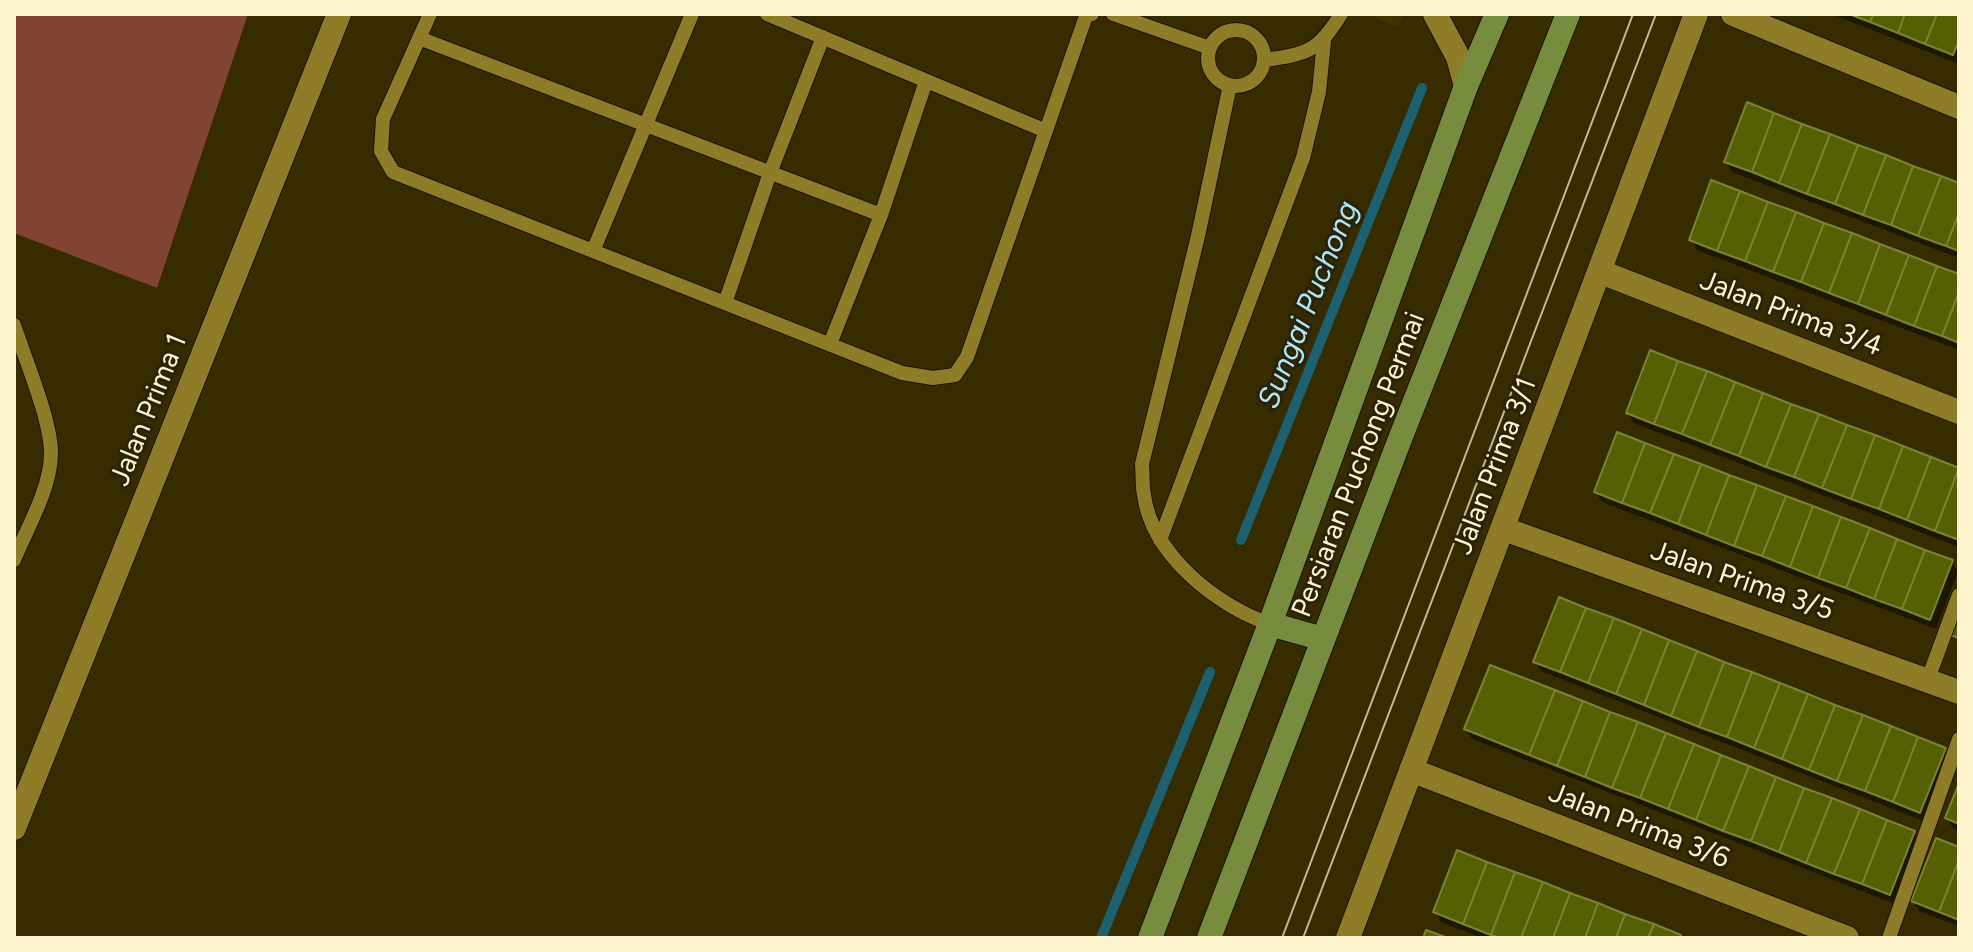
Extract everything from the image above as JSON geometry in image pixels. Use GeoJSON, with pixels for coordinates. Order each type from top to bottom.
{"type":"FeatureCollection","features":[{"type":"Feature","properties":{"kind":"main road","name":"Persiaran Puchong Permai"},"geometry":{"type":"LineString","coordinates":[[1150,938],[1270,624],[1466,86],[1497,14]]}},
{"type":"Feature","properties":{"kind":"main road","name":"Persiaran Puchong Permai"},"geometry":{"type":"LineString","coordinates":[[1209,938],[1568,14]]}},
{"type":"Feature","properties":{"kind":"main road"},"geometry":{"type":"LineString","coordinates":[[1270,624],[1323,639]]}},
{"type":"Feature","properties":{"kind":"street","name":"Jalan Prima 1"},"geometry":{"type":"LineString","coordinates":[[14,828],[339,14]]}},
{"type":"Feature","properties":{"kind":"street"},"geometry":{"type":"LineString","coordinates":[[1435,14],[1458,57],[1466,86]]}},
{"type":"Feature","properties":{"kind":"street","name":"Jalan Prima 3/1"},"geometry":{"type":"LineString","coordinates":[[1348,938],[1696,14]]}},
{"type":"Feature","properties":{"kind":"street"},"geometry":{"type":"LineString","coordinates":[[1733,14],[1959,107]]}},
{"type":"Feature","properties":{"kind":"street","name":"Jalan Prima 3/4"},"geometry":{"type":"LineString","coordinates":[[1601,272],[1959,412]]}},
{"type":"Feature","properties":{"kind":"street","name":"Jalan Prima 3/5"},"geometry":{"type":"LineString","coordinates":[[1504,529],[1959,692]]}},
{"type":"Feature","properties":{"kind":"street","name":"Jalan Prima 3/6"},"geometry":{"type":"LineString","coordinates":[[1411,770],[1847,938]]}},
{"type":"Feature","properties":{"kind":"lane"},"geometry":{"type":"LineString","coordinates":[[430,14],[383,119],[381,151],[393,172],[902,373],[933,378],[955,375],[967,357],[1086,16],[1092,14]]}},
{"type":"Feature","properties":{"kind":"lane"},"geometry":{"type":"LineString","coordinates":[[593,251],[692,14]]}},
{"type":"Feature","properties":{"kind":"lane"},"geometry":{"type":"LineString","coordinates":[[767,14],[1046,131]]}},
{"type":"Feature","properties":{"kind":"lane"},"geometry":{"type":"LineString","coordinates":[[1113,14],[1210,48]]}},
{"type":"Feature","properties":{"kind":"lane"},"geometry":{"type":"LineString","coordinates":[[1160,540],[1303,158],[1319,92],[1324,41],[1341,14]]}},
{"type":"Feature","properties":{"kind":"lane"},"geometry":{"type":"LineString","coordinates":[[1229,31],[1246,32],[1259,43],[1264,60],[1262,69],[1249,83],[1230,85],[1214,75],[1208,57],[1210,48],[1214,41],[1229,31]]}},
{"type":"Feature","properties":{"kind":"lane"},"geometry":{"type":"LineString","coordinates":[[725,303],[770,173],[823,37]]}},
{"type":"Feature","properties":{"kind":"lane"},"geometry":{"type":"LineString","coordinates":[[419,38],[881,215]]}},
{"type":"Feature","properties":{"kind":"lane"},"geometry":{"type":"LineString","coordinates":[[1264,60],[1295,56],[1324,41]]}},
{"type":"Feature","properties":{"kind":"lane"},"geometry":{"type":"LineString","coordinates":[[830,344],[881,215],[926,81]]}},
{"type":"Feature","properties":{"kind":"lane"},"geometry":{"type":"LineString","coordinates":[[1230,85],[1198,236],[1142,464],[1144,498],[1160,540],[1191,576],[1246,616],[1270,624]]}},
{"type":"Feature","properties":{"kind":"lane"},"geometry":{"type":"LineString","coordinates":[[14,325],[49,433],[51,457],[44,485],[14,560]]}},
{"type":"Feature","properties":{"kind":"lane"},"geometry":{"type":"LineString","coordinates":[[1928,679],[1959,595]]}},
{"type":"Feature","properties":{"kind":"lane"},"geometry":{"type":"LineString","coordinates":[[1889,938],[1959,739]]}},
{"type":"Feature","properties":{"kind":"shaded area"},"geometry":{"type":"Polygon","coordinates":[[[14,14],[248,14],[157,288],[14,233],[14,14]]]}},
{"type":"Feature","properties":{"kind":"shaded area"},"geometry":{"type":"Polygon","coordinates":[[[1366,14],[1404,14],[1399,27],[1366,14]]]}},
{"type":"Feature","properties":{"kind":"building"},"geometry":{"type":"Polygon","coordinates":[[[1849,14],[1873,14],[1870,22],[1849,14]]]}},
{"type":"Feature","properties":{"kind":"building"},"geometry":{"type":"Polygon","coordinates":[[[1873,14],[1905,14],[1898,33],[1870,22],[1873,14]]]}},
{"type":"Feature","properties":{"kind":"building"},"geometry":{"type":"Polygon","coordinates":[[[1905,14],[1937,14],[1925,44],[1898,33],[1905,14]]]}},
{"type":"Feature","properties":{"kind":"building"},"geometry":{"type":"Polygon","coordinates":[[[1937,14],[1959,14],[1959,41],[1953,55],[1925,44],[1937,14]]]}},
{"type":"Feature","properties":{"kind":"building"},"geometry":{"type":"Polygon","coordinates":[[[1747,102],[1774,113],[1752,172],[1724,162],[1747,102]]]}},
{"type":"Feature","properties":{"kind":"building"},"geometry":{"type":"Polygon","coordinates":[[[1774,113],[1802,124],[1779,183],[1752,172],[1774,113]]]}},
{"type":"Feature","properties":{"kind":"building"},"geometry":{"type":"Polygon","coordinates":[[[1802,124],[1830,134],[1807,194],[1779,183],[1802,124]]]}},
{"type":"Feature","properties":{"kind":"building"},"geometry":{"type":"Polygon","coordinates":[[[1830,134],[1858,145],[1835,204],[1807,194],[1830,134]]]}},
{"type":"Feature","properties":{"kind":"building"},"geometry":{"type":"Polygon","coordinates":[[[1858,145],[1886,155],[1863,215],[1835,204],[1858,145]]]}},
{"type":"Feature","properties":{"kind":"building"},"geometry":{"type":"Polygon","coordinates":[[[1886,155],[1913,166],[1891,225],[1863,215],[1886,155]]]}},
{"type":"Feature","properties":{"kind":"building"},"geometry":{"type":"Polygon","coordinates":[[[1913,166],[1941,176],[1918,236],[1891,225],[1913,166]]]}},
{"type":"Feature","properties":{"kind":"building"},"geometry":{"type":"Polygon","coordinates":[[[1941,176],[1959,183],[1959,213],[1946,246],[1918,236],[1941,176]]]}},
{"type":"Feature","properties":{"kind":"building"},"geometry":{"type":"Polygon","coordinates":[[[1711,180],[1740,191],[1717,251],[1689,240],[1711,180]]]}},
{"type":"Feature","properties":{"kind":"building"},"geometry":{"type":"Polygon","coordinates":[[[1740,191],[1768,202],[1745,261],[1717,251],[1740,191]]]}},
{"type":"Feature","properties":{"kind":"building"},"geometry":{"type":"Polygon","coordinates":[[[1768,202],[1796,212],[1773,272],[1745,261],[1768,202]]]}},
{"type":"Feature","properties":{"kind":"building"},"geometry":{"type":"Polygon","coordinates":[[[1796,212],[1824,223],[1801,282],[1773,272],[1796,212]]]}},
{"type":"Feature","properties":{"kind":"building"},"geometry":{"type":"Polygon","coordinates":[[[1959,213],[1959,251],[1946,246],[1959,213]]]}},
{"type":"Feature","properties":{"kind":"building"},"geometry":{"type":"Polygon","coordinates":[[[1824,223],[1852,233],[1829,293],[1801,282],[1824,223]]]}},
{"type":"Feature","properties":{"kind":"building"},"geometry":{"type":"Polygon","coordinates":[[[1852,233],[1880,244],[1858,304],[1829,293],[1852,233]]]}},
{"type":"Feature","properties":{"kind":"building"},"geometry":{"type":"Polygon","coordinates":[[[1880,244],[1909,255],[1886,315],[1858,304],[1880,244]]]}},
{"type":"Feature","properties":{"kind":"building"},"geometry":{"type":"Polygon","coordinates":[[[1909,255],[1937,266],[1914,326],[1886,315],[1909,255]]]}},
{"type":"Feature","properties":{"kind":"building"},"geometry":{"type":"Polygon","coordinates":[[[1937,266],[1959,274],[1959,292],[1942,336],[1914,326],[1937,266]]]}},
{"type":"Feature","properties":{"kind":"building"},"geometry":{"type":"Polygon","coordinates":[[[1959,292],[1959,343],[1942,336],[1959,292]]]}},
{"type":"Feature","properties":{"kind":"building"},"geometry":{"type":"Polygon","coordinates":[[[1650,350],[1678,361],[1654,424],[1626,413],[1650,350]]]}},
{"type":"Feature","properties":{"kind":"building"},"geometry":{"type":"Polygon","coordinates":[[[1678,361],[1707,371],[1682,434],[1654,424],[1678,361]]]}},
{"type":"Feature","properties":{"kind":"building"},"geometry":{"type":"Polygon","coordinates":[[[1707,371],[1735,382],[1710,445],[1682,434],[1707,371]]]}},
{"type":"Feature","properties":{"kind":"building"},"geometry":{"type":"Polygon","coordinates":[[[1735,382],[1763,393],[1739,456],[1710,445],[1735,382]]]}},
{"type":"Feature","properties":{"kind":"building"},"geometry":{"type":"Polygon","coordinates":[[[1763,393],[1791,404],[1766,467],[1739,456],[1763,393]]]}},
{"type":"Feature","properties":{"kind":"building"},"geometry":{"type":"Polygon","coordinates":[[[1791,404],[1819,414],[1794,477],[1766,467],[1791,404]]]}},
{"type":"Feature","properties":{"kind":"building"},"geometry":{"type":"Polygon","coordinates":[[[1819,414],[1847,425],[1822,488],[1794,477],[1819,414]]]}},
{"type":"Feature","properties":{"kind":"building"},"geometry":{"type":"Polygon","coordinates":[[[1847,425],[1875,435],[1851,499],[1822,488],[1847,425]]]}},
{"type":"Feature","properties":{"kind":"building"},"geometry":{"type":"Polygon","coordinates":[[[1617,432],[1645,443],[1622,503],[1594,492],[1617,432]]]}},
{"type":"Feature","properties":{"kind":"building"},"geometry":{"type":"Polygon","coordinates":[[[1875,435],[1903,446],[1879,509],[1851,499],[1875,435]]]}},
{"type":"Feature","properties":{"kind":"building"},"geometry":{"type":"Polygon","coordinates":[[[1645,443],[1674,454],[1650,513],[1622,503],[1645,443]]]}},
{"type":"Feature","properties":{"kind":"building"},"geometry":{"type":"Polygon","coordinates":[[[1903,446],[1931,457],[1907,520],[1879,509],[1903,446]]]}},
{"type":"Feature","properties":{"kind":"building"},"geometry":{"type":"Polygon","coordinates":[[[1674,454],[1701,464],[1678,524],[1650,513],[1674,454]]]}},
{"type":"Feature","properties":{"kind":"building"},"geometry":{"type":"Polygon","coordinates":[[[1931,457],[1959,468],[1935,531],[1907,520],[1931,457]]]}},
{"type":"Feature","properties":{"kind":"building"},"geometry":{"type":"Polygon","coordinates":[[[1701,464],[1729,475],[1706,535],[1678,524],[1701,464]]]}},
{"type":"Feature","properties":{"kind":"building"},"geometry":{"type":"Polygon","coordinates":[[[1959,468],[1959,540],[1935,531],[1959,468]]]}},
{"type":"Feature","properties":{"kind":"building"},"geometry":{"type":"Polygon","coordinates":[[[1729,475],[1757,485],[1734,546],[1706,535],[1729,475]]]}},
{"type":"Feature","properties":{"kind":"building"},"geometry":{"type":"Polygon","coordinates":[[[1757,485],[1786,496],[1762,556],[1734,546],[1757,485]]]}},
{"type":"Feature","properties":{"kind":"building"},"geometry":{"type":"Polygon","coordinates":[[[1786,496],[1813,506],[1790,567],[1762,556],[1786,496]]]}},
{"type":"Feature","properties":{"kind":"building"},"geometry":{"type":"Polygon","coordinates":[[[1813,506],[1841,517],[1818,578],[1790,567],[1813,506]]]}},
{"type":"Feature","properties":{"kind":"building"},"geometry":{"type":"Polygon","coordinates":[[[1841,517],[1870,528],[1846,588],[1818,578],[1841,517]]]}},
{"type":"Feature","properties":{"kind":"building"},"geometry":{"type":"Polygon","coordinates":[[[1870,528],[1897,539],[1874,599],[1846,588],[1870,528]]]}},
{"type":"Feature","properties":{"kind":"building"},"geometry":{"type":"Polygon","coordinates":[[[1897,539],[1925,550],[1902,609],[1874,599],[1897,539]]]}},
{"type":"Feature","properties":{"kind":"building"},"geometry":{"type":"Polygon","coordinates":[[[1925,550],[1953,560],[1930,620],[1902,609],[1925,550]]]}},
{"type":"Feature","properties":{"kind":"building"},"geometry":{"type":"Polygon","coordinates":[[[1559,597],[1586,608],[1560,672],[1533,662],[1559,597]]]}},
{"type":"Feature","properties":{"kind":"building"},"geometry":{"type":"Polygon","coordinates":[[[1586,608],[1614,618],[1588,683],[1560,672],[1586,608]]]}},
{"type":"Feature","properties":{"kind":"building"},"geometry":{"type":"Polygon","coordinates":[[[1959,613],[1959,638],[1950,635],[1959,613]]]}},
{"type":"Feature","properties":{"kind":"building"},"geometry":{"type":"Polygon","coordinates":[[[1614,618],[1642,629],[1616,694],[1588,683],[1614,618]]]}},
{"type":"Feature","properties":{"kind":"building"},"geometry":{"type":"Polygon","coordinates":[[[1642,629],[1669,640],[1644,705],[1616,694],[1642,629]]]}},
{"type":"Feature","properties":{"kind":"building"},"geometry":{"type":"Polygon","coordinates":[[[1669,640],[1697,651],[1671,716],[1644,705],[1669,640]]]}},
{"type":"Feature","properties":{"kind":"building"},"geometry":{"type":"Polygon","coordinates":[[[1697,651],[1724,662],[1699,727],[1671,716],[1697,651]]]}},
{"type":"Feature","properties":{"kind":"building"},"geometry":{"type":"Polygon","coordinates":[[[1724,662],[1752,672],[1727,737],[1699,727],[1724,662]]]}},
{"type":"Feature","properties":{"kind":"building"},"geometry":{"type":"Polygon","coordinates":[[[1490,665],[1555,690],[1529,755],[1464,729],[1490,665]]]}},
{"type":"Feature","properties":{"kind":"building"},"geometry":{"type":"Polygon","coordinates":[[[1752,672],[1780,683],[1754,748],[1727,737],[1752,672]]]}},
{"type":"Feature","properties":{"kind":"building"},"geometry":{"type":"Polygon","coordinates":[[[1780,683],[1808,694],[1782,759],[1754,748],[1780,683]]]}},
{"type":"Feature","properties":{"kind":"building"},"geometry":{"type":"Polygon","coordinates":[[[1555,690],[1583,701],[1557,766],[1529,755],[1555,690]]]}},
{"type":"Feature","properties":{"kind":"building"},"geometry":{"type":"Polygon","coordinates":[[[1808,694],[1835,705],[1809,770],[1782,759],[1808,694]]]}},
{"type":"Feature","properties":{"kind":"building"},"geometry":{"type":"Polygon","coordinates":[[[1583,701],[1610,712],[1585,777],[1557,766],[1583,701]]]}},
{"type":"Feature","properties":{"kind":"building"},"geometry":{"type":"Polygon","coordinates":[[[1835,705],[1863,715],[1837,781],[1809,770],[1835,705]]]}},
{"type":"Feature","properties":{"kind":"building"},"geometry":{"type":"Polygon","coordinates":[[[1610,712],[1638,722],[1612,788],[1585,777],[1610,712]]]}},
{"type":"Feature","properties":{"kind":"building"},"geometry":{"type":"Polygon","coordinates":[[[1863,715],[1891,726],[1865,791],[1837,781],[1863,715]]]}},
{"type":"Feature","properties":{"kind":"building"},"geometry":{"type":"Polygon","coordinates":[[[1638,722],[1666,733],[1640,798],[1612,788],[1638,722]]]}},
{"type":"Feature","properties":{"kind":"building"},"geometry":{"type":"Polygon","coordinates":[[[1891,726],[1918,737],[1893,802],[1865,791],[1891,726]]]}},
{"type":"Feature","properties":{"kind":"building"},"geometry":{"type":"Polygon","coordinates":[[[1666,733],[1694,744],[1668,809],[1640,798],[1666,733]]]}},
{"type":"Feature","properties":{"kind":"building"},"geometry":{"type":"Polygon","coordinates":[[[1918,737],[1946,748],[1920,813],[1893,802],[1918,737]]]}},
{"type":"Feature","properties":{"kind":"building"},"geometry":{"type":"Polygon","coordinates":[[[1694,744],[1721,755],[1696,820],[1668,809],[1694,744]]]}},
{"type":"Feature","properties":{"kind":"building"},"geometry":{"type":"Polygon","coordinates":[[[1721,755],[1749,766],[1723,831],[1696,820],[1721,755]]]}},
{"type":"Feature","properties":{"kind":"building"},"geometry":{"type":"Polygon","coordinates":[[[1749,766],[1776,777],[1751,841],[1723,831],[1749,766]]]}},
{"type":"Feature","properties":{"kind":"building"},"geometry":{"type":"Polygon","coordinates":[[[1776,777],[1804,788],[1779,852],[1751,841],[1776,777]]]}},
{"type":"Feature","properties":{"kind":"building"},"geometry":{"type":"Polygon","coordinates":[[[1959,783],[1959,824],[1945,818],[1959,783]]]}},
{"type":"Feature","properties":{"kind":"building"},"geometry":{"type":"Polygon","coordinates":[[[1804,788],[1832,798],[1806,863],[1779,852],[1804,788]]]}},
{"type":"Feature","properties":{"kind":"building"},"geometry":{"type":"Polygon","coordinates":[[[1832,798],[1860,809],[1834,874],[1806,863],[1832,798]]]}},
{"type":"Feature","properties":{"kind":"building"},"geometry":{"type":"Polygon","coordinates":[[[1860,809],[1887,820],[1862,884],[1834,874],[1860,809]]]}},
{"type":"Feature","properties":{"kind":"building"},"geometry":{"type":"Polygon","coordinates":[[[1887,820],[1915,831],[1890,895],[1862,884],[1887,820]]]}},
{"type":"Feature","properties":{"kind":"building"},"geometry":{"type":"Polygon","coordinates":[[[1936,838],[1959,847],[1959,860],[1939,912],[1911,901],[1936,838]]]}},
{"type":"Feature","properties":{"kind":"building"},"geometry":{"type":"Polygon","coordinates":[[[1457,850],[1487,862],[1463,924],[1433,912],[1457,850]]]}},
{"type":"Feature","properties":{"kind":"building"},"geometry":{"type":"Polygon","coordinates":[[[1959,860],[1959,920],[1939,912],[1959,860]]]}},
{"type":"Feature","properties":{"kind":"building"},"geometry":{"type":"Polygon","coordinates":[[[1487,862],[1515,872],[1491,935],[1463,924],[1487,862]]]}},
{"type":"Feature","properties":{"kind":"building"},"geometry":{"type":"Polygon","coordinates":[[[1515,872],[1543,882],[1521,938],[1501,938],[1491,935],[1515,872]]]}},
{"type":"Feature","properties":{"kind":"building"},"geometry":{"type":"Polygon","coordinates":[[[1543,882],[1570,893],[1553,938],[1521,938],[1543,882]]]}},
{"type":"Feature","properties":{"kind":"building"},"geometry":{"type":"Polygon","coordinates":[[[1570,893],[1598,903],[1585,938],[1553,938],[1570,893]]]}},
{"type":"Feature","properties":{"kind":"building"},"geometry":{"type":"Polygon","coordinates":[[[1598,903],[1625,914],[1616,938],[1585,938],[1598,903]]]}},
{"type":"Feature","properties":{"kind":"building"},"geometry":{"type":"Polygon","coordinates":[[[1625,914],[1654,924],[1648,938],[1616,938],[1625,914]]]}},
{"type":"Feature","properties":{"kind":"building"},"geometry":{"type":"Polygon","coordinates":[[[1654,924],[1681,935],[1680,938],[1648,938],[1654,924]]]}},
{"type":"Feature","properties":{"kind":"building"},"geometry":{"type":"Polygon","coordinates":[[[1426,930],[1448,938],[1423,938],[1426,930]]]}},
{"type":"Feature","properties":{"kind":"waterway","name":"Sungai Puchong"},"geometry":{"type":"LineString","coordinates":[[1241,540],[1422,88]]}},
{"type":"Feature","properties":{"kind":"waterway","name":"Sungai Puchong"},"geometry":{"type":"LineString","coordinates":[[1101,938],[1210,672]]}},
{"type":"Feature","properties":{"kind":"tram line"},"geometry":{"type":"LineString","coordinates":[[1282,938],[1633,14]]}},
{"type":"Feature","properties":{"kind":"tram line"},"geometry":{"type":"LineString","coordinates":[[1303,938],[1656,14]]}}]}
